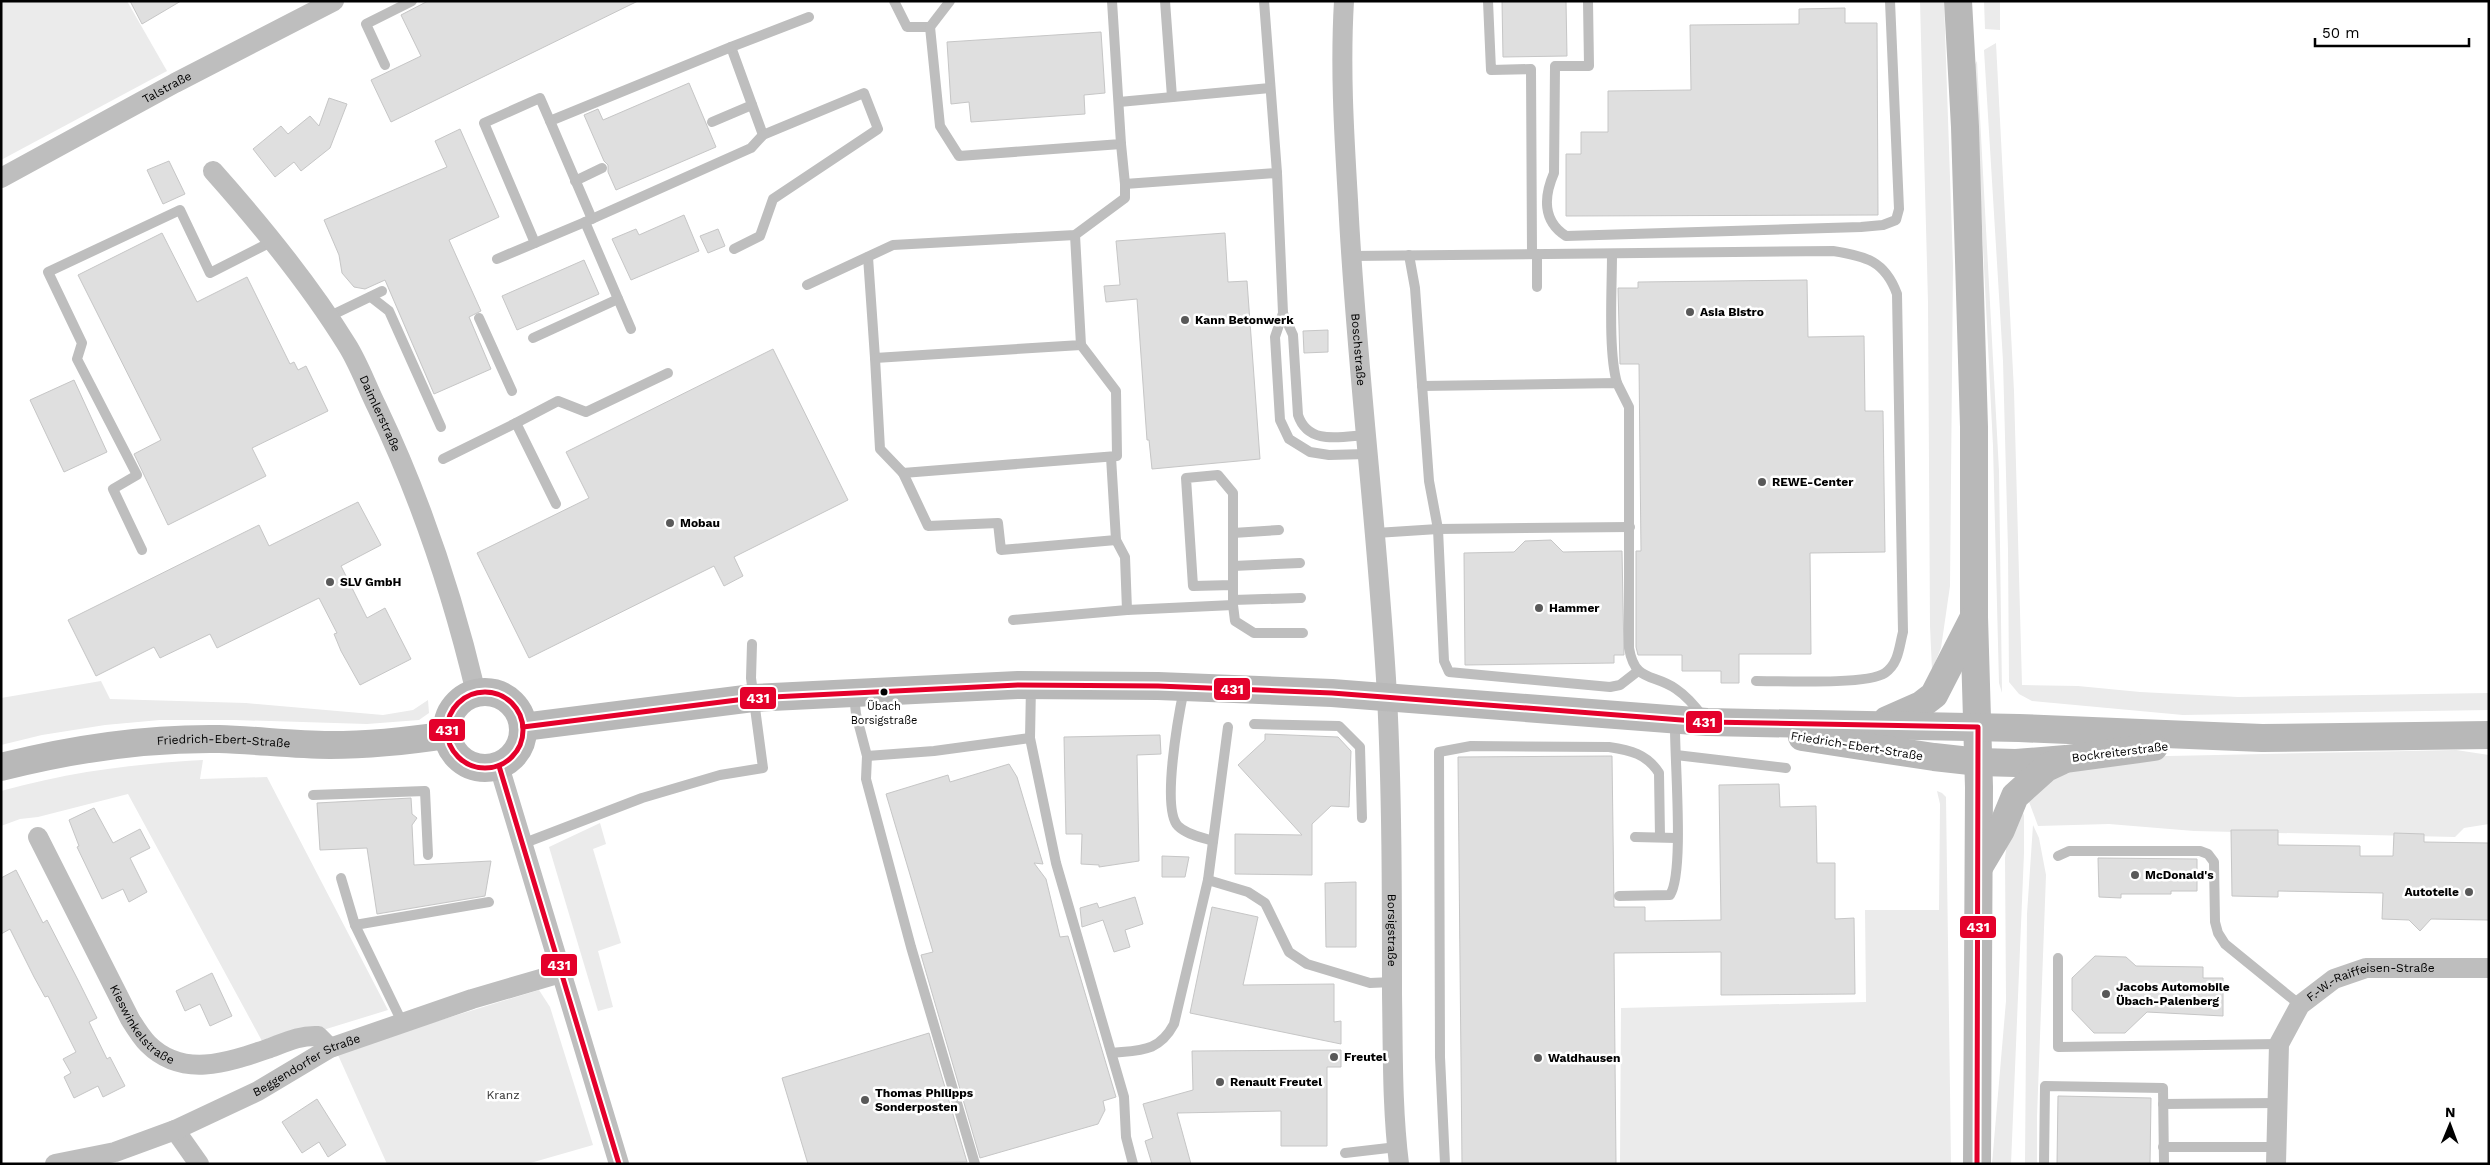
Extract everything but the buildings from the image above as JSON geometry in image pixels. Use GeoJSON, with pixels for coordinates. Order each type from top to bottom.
{"type":"FeatureCollection","features":[{"type":"Feature","properties":{"kind":"main road"},"geometry":{"type":"LineString","coordinates":[[1958,1],[1965,127],[1974,427],[1974,618],[1978,727],[1979,867],[1977,1164]]}},
{"type":"Feature","properties":{"kind":"main road"},"geometry":{"type":"LineString","coordinates":[[1876,724],[1921,705],[1934,695],[1974,618]]}},
{"type":"Feature","properties":{"kind":"main road","name":"Friedrich-Ebert-Straße"},"geometry":{"type":"LineString","coordinates":[[523,727],[753,698],[1031,685],[1185,687],[1387,697],[1707,722],[1978,727]]}},
{"type":"Feature","properties":{"kind":"main road"},"geometry":{"type":"LineString","coordinates":[[476,693],[493,693],[514,705],[523,727],[522,739],[517,750],[509,760],[499,766],[482,768],[465,763],[453,751],[447,735],[448,720],[455,706],[466,697],[476,693]]}},
{"type":"Feature","properties":{"kind":"main road","name":"Friedrich-Ebert-Straße"},"geometry":{"type":"LineString","coordinates":[[1707,722],[1940,758],[1978,762]]}},
{"type":"Feature","properties":{"kind":"main road","name":"Bockreiterstraße"},"geometry":{"type":"LineString","coordinates":[[1978,727],[2262,738],[2489,735]]}},
{"type":"Feature","properties":{"kind":"main road","name":"Friedrich-Ebert-Straße"},"geometry":{"type":"LineString","coordinates":[[1,767],[45,756],[127,743],[218,739],[328,745],[399,743],[447,735]]}},
{"type":"Feature","properties":{"kind":"main road","name":"Bockreiterstraße"},"geometry":{"type":"LineString","coordinates":[[1978,762],[2016,763],[2066,759],[2148,747],[2226,745],[2262,738]]}},
{"type":"Feature","properties":{"kind":"main road"},"geometry":{"type":"LineString","coordinates":[[1979,867],[2001,830],[2015,796],[2046,768],[2066,759]]}},
{"type":"Feature","properties":{"kind":"street","name":"Talstraße"},"geometry":{"type":"LineString","coordinates":[[1,178],[334,1]]}},
{"type":"Feature","properties":{"kind":"street","name":"Boschstraße"},"geometry":{"type":"LineString","coordinates":[[1344,1],[1341,86],[1351,256],[1366,444],[1376,533],[1387,697]]}},
{"type":"Feature","properties":{"kind":"street","name":"Daimlerstraße"},"geometry":{"type":"LineString","coordinates":[[213,171],[303,278],[348,347],[397,450],[424,515],[476,693]]}},
{"type":"Feature","properties":{"kind":"street","name":"Borsigstraße"},"geometry":{"type":"LineString","coordinates":[[1387,697],[1392,1057],[1398,1155]]}},
{"type":"Feature","properties":{"kind":"street"},"geometry":{"type":"LineString","coordinates":[[2462,735],[2489,743]]}},
{"type":"Feature","properties":{"kind":"street"},"geometry":{"type":"LineString","coordinates":[[499,766],[619,1164]]}},
{"type":"Feature","properties":{"kind":"street","name":"Kieswinkelstraße"},"geometry":{"type":"LineString","coordinates":[[38,837],[130,1019],[148,1044],[171,1061],[198,1066],[228,1062],[304,1036],[318,1036],[330,1048]]}},
{"type":"Feature","properties":{"kind":"street","name":"F.-W.-Raiffeisen-Straße"},"geometry":{"type":"LineString","coordinates":[[2276,1155],[2279,1044],[2300,1005],[2334,980],[2366,968],[2489,968]]}},
{"type":"Feature","properties":{"kind":"street","name":"Beggendorfer Straße"},"geometry":{"type":"LineString","coordinates":[[55,1164],[114,1152],[174,1130],[258,1091],[330,1048],[402,1022],[561,972]]}},
{"type":"Feature","properties":{"kind":"street"},"geometry":{"type":"LineString","coordinates":[[174,1130],[199,1164]]}},
{"type":"Feature","properties":{"kind":"lane"},"geometry":{"type":"LineString","coordinates":[[385,65],[366,24],[412,1]]}},
{"type":"Feature","properties":{"kind":"lane"},"geometry":{"type":"LineString","coordinates":[[894,1],[907,27],[930,27]]}},
{"type":"Feature","properties":{"kind":"lane"},"geometry":{"type":"LineString","coordinates":[[950,1],[930,27],[940,126],[959,156],[1121,144]]}},
{"type":"Feature","properties":{"kind":"lane"},"geometry":{"type":"LineString","coordinates":[[807,285],[893,245],[1075,235],[1125,198],[1112,1]]}},
{"type":"Feature","properties":{"kind":"lane"},"geometry":{"type":"LineString","coordinates":[[1165,1],[1172,97]]}},
{"type":"Feature","properties":{"kind":"lane"},"geometry":{"type":"LineString","coordinates":[[1264,1],[1277,173],[1283,313],[1275,337],[1280,420],[1289,440],[1310,452],[1329,455],[1366,444]]}},
{"type":"Feature","properties":{"kind":"lane"},"geometry":{"type":"LineString","coordinates":[[1488,1],[1491,70],[1531,69],[1534,254],[1537,287]]}},
{"type":"Feature","properties":{"kind":"lane"},"geometry":{"type":"LineString","coordinates":[[1588,1],[1589,66],[1556,66],[1554,173],[1547,188],[1548,212],[1555,229],[1566,236],[1861,228],[1883,226],[1896,220],[1899,209],[1890,1]]}},
{"type":"Feature","properties":{"kind":"lane"},"geometry":{"type":"LineString","coordinates":[[550,121],[809,17]]}},
{"type":"Feature","properties":{"kind":"lane"},"geometry":{"type":"LineString","coordinates":[[731,47],[763,135]]}},
{"type":"Feature","properties":{"kind":"lane"},"geometry":{"type":"LineString","coordinates":[[1119,102],[1270,88]]}},
{"type":"Feature","properties":{"kind":"lane"},"geometry":{"type":"LineString","coordinates":[[497,259],[751,148],[763,135],[864,94],[878,129],[773,199],[760,236],[734,249]]}},
{"type":"Feature","properties":{"kind":"lane"},"geometry":{"type":"LineString","coordinates":[[535,243],[484,123],[540,98],[575,181],[588,220],[631,329]]}},
{"type":"Feature","properties":{"kind":"lane"},"geometry":{"type":"LineString","coordinates":[[712,122],[752,104]]}},
{"type":"Feature","properties":{"kind":"lane"},"geometry":{"type":"LineString","coordinates":[[575,181],[602,168]]}},
{"type":"Feature","properties":{"kind":"lane"},"geometry":{"type":"LineString","coordinates":[[1125,184],[1277,173]]}},
{"type":"Feature","properties":{"kind":"lane"},"geometry":{"type":"LineString","coordinates":[[142,550],[113,489],[136,475],[77,359],[82,343],[48,272],[180,210],[210,273],[273,241]]}},
{"type":"Feature","properties":{"kind":"lane"},"geometry":{"type":"LineString","coordinates":[[903,473],[1116,456],[1116,391],[1081,345],[1075,235]]}},
{"type":"Feature","properties":{"kind":"lane"},"geometry":{"type":"LineString","coordinates":[[1351,256],[1833,251],[1858,255],[1877,264],[1890,277],[1897,294],[1902,632],[1896,661],[1884,674],[1863,680],[1756,681]]}},
{"type":"Feature","properties":{"kind":"lane"},"geometry":{"type":"LineString","coordinates":[[1612,254],[1614,374],[1629,407],[1629,648],[1631,659],[1638,671],[1675,688],[1695,704],[1707,722]]}},
{"type":"Feature","properties":{"kind":"lane"},"geometry":{"type":"LineString","coordinates":[[1409,255],[1415,288],[1429,481],[1438,529],[1444,661],[1449,672],[1610,687],[1620,685],[1638,671]]}},
{"type":"Feature","properties":{"kind":"lane"},"geometry":{"type":"LineString","coordinates":[[868,257],[880,450],[903,473],[928,526],[998,523],[1001,550],[1116,540]]}},
{"type":"Feature","properties":{"kind":"lane"},"geometry":{"type":"LineString","coordinates":[[328,317],[382,291]]}},
{"type":"Feature","properties":{"kind":"lane"},"geometry":{"type":"LineString","coordinates":[[371,296],[389,311],[441,427]]}},
{"type":"Feature","properties":{"kind":"lane"},"geometry":{"type":"LineString","coordinates":[[533,338],[618,299]]}},
{"type":"Feature","properties":{"kind":"lane"},"geometry":{"type":"LineString","coordinates":[[1283,313],[1293,335],[1298,415],[1301,426],[1311,434],[1366,444]]}},
{"type":"Feature","properties":{"kind":"lane"},"geometry":{"type":"LineString","coordinates":[[479,318],[512,391]]}},
{"type":"Feature","properties":{"kind":"lane"},"geometry":{"type":"LineString","coordinates":[[875,358],[1081,345]]}},
{"type":"Feature","properties":{"kind":"lane"},"geometry":{"type":"LineString","coordinates":[[442,459],[558,401],[586,412],[668,373]]}},
{"type":"Feature","properties":{"kind":"lane"},"geometry":{"type":"LineString","coordinates":[[1422,386],[1617,383]]}},
{"type":"Feature","properties":{"kind":"lane"},"geometry":{"type":"LineString","coordinates":[[516,422],[556,504]]}},
{"type":"Feature","properties":{"kind":"lane"},"geometry":{"type":"LineString","coordinates":[[1111,457],[1116,540],[1124,557],[1128,610]]}},
{"type":"Feature","properties":{"kind":"lane"},"geometry":{"type":"LineString","coordinates":[[1233,585],[1193,586],[1186,478],[1218,475],[1233,493],[1233,533],[1233,566],[1233,585],[1233,602],[1235,621],[1254,633],[1303,633]]}},
{"type":"Feature","properties":{"kind":"lane"},"geometry":{"type":"LineString","coordinates":[[1376,533],[1438,529],[1630,527]]}},
{"type":"Feature","properties":{"kind":"lane"},"geometry":{"type":"LineString","coordinates":[[1233,533],[1279,530]]}},
{"type":"Feature","properties":{"kind":"lane"},"geometry":{"type":"LineString","coordinates":[[1233,566],[1300,563]]}},
{"type":"Feature","properties":{"kind":"lane"},"geometry":{"type":"LineString","coordinates":[[1013,620],[1300,598]]}},
{"type":"Feature","properties":{"kind":"lane"},"geometry":{"type":"LineString","coordinates":[[522,844],[642,798],[720,775],[763,768],[750,666],[752,644]]}},
{"type":"Feature","properties":{"kind":"lane"},"geometry":{"type":"LineString","coordinates":[[1031,685],[1030,738],[1056,863],[1124,1097],[1126,1137],[1133,1164]]}},
{"type":"Feature","properties":{"kind":"lane"},"geometry":{"type":"LineString","coordinates":[[1185,687],[1175,752],[1170,800],[1171,816],[1178,826],[1188,833],[1214,840]]}},
{"type":"Feature","properties":{"kind":"lane"},"geometry":{"type":"LineString","coordinates":[[854,692],[858,721],[867,756],[866,778],[911,947],[975,1164]]}},
{"type":"Feature","properties":{"kind":"lane"},"geometry":{"type":"LineString","coordinates":[[1619,896],[1670,895],[1675,887],[1675,720]]}},
{"type":"Feature","properties":{"kind":"lane"},"geometry":{"type":"LineString","coordinates":[[1254,724],[1339,726],[1360,747],[1362,818]]}},
{"type":"Feature","properties":{"kind":"lane"},"geometry":{"type":"LineString","coordinates":[[1112,1053],[1144,1050],[1158,1045],[1168,1036],[1174,1024],[1208,880],[1228,727]]}},
{"type":"Feature","properties":{"kind":"lane"},"geometry":{"type":"LineString","coordinates":[[867,756],[934,751],[1030,738]]}},
{"type":"Feature","properties":{"kind":"lane"},"geometry":{"type":"LineString","coordinates":[[1445,1164],[1440,1057],[1439,752],[1471,746],[1609,747],[1624,749],[1644,756],[1659,773],[1660,837]]}},
{"type":"Feature","properties":{"kind":"lane"},"geometry":{"type":"LineString","coordinates":[[1676,755],[1786,768]]}},
{"type":"Feature","properties":{"kind":"lane"},"geometry":{"type":"LineString","coordinates":[[313,795],[426,791],[428,855]]}},
{"type":"Feature","properties":{"kind":"lane"},"geometry":{"type":"LineString","coordinates":[[1636,837],[1676,838]]}},
{"type":"Feature","properties":{"kind":"lane"},"geometry":{"type":"LineString","coordinates":[[2058,856],[2069,851],[2200,850],[2208,854],[2214,862],[2215,922],[2218,933],[2225,944],[2300,1005]]}},
{"type":"Feature","properties":{"kind":"lane"},"geometry":{"type":"LineString","coordinates":[[341,878],[356,925],[402,1022]]}},
{"type":"Feature","properties":{"kind":"lane"},"geometry":{"type":"LineString","coordinates":[[1208,880],[1248,892],[1265,903],[1289,952],[1306,964],[1370,983],[1392,982]]}},
{"type":"Feature","properties":{"kind":"lane"},"geometry":{"type":"LineString","coordinates":[[356,925],[489,902]]}},
{"type":"Feature","properties":{"kind":"lane"},"geometry":{"type":"LineString","coordinates":[[2058,958],[2058,1047],[2279,1044]]}},
{"type":"Feature","properties":{"kind":"lane"},"geometry":{"type":"LineString","coordinates":[[2044,1164],[2045,1086],[2164,1088],[2164,1164]]}},
{"type":"Feature","properties":{"kind":"lane"},"geometry":{"type":"LineString","coordinates":[[2163,1104],[2278,1103]]}},
{"type":"Feature","properties":{"kind":"lane"},"geometry":{"type":"LineString","coordinates":[[2163,1147],[2276,1155]]}},
{"type":"Feature","properties":{"kind":"lane"},"geometry":{"type":"LineString","coordinates":[[1346,1153],[1398,1155]]}},
{"type":"Feature","properties":{"kind":"green space"},"geometry":{"type":"Polygon","coordinates":[[[1,1],[127,1],[167,71],[1,160],[1,1]]]}},
{"type":"Feature","properties":{"kind":"green space"},"geometry":{"type":"Polygon","coordinates":[[[1920,1],[1944,1],[1953,266],[1950,586],[1941,648],[1932,670],[1930,626],[1928,302],[1920,1]]]}},
{"type":"Feature","properties":{"kind":"green space"},"geometry":{"type":"Polygon","coordinates":[[[1984,1],[2000,1],[2000,30],[1985,29],[1984,1]]]}},
{"type":"Feature","properties":{"kind":"green space"},"geometry":{"type":"Polygon","coordinates":[[[1996,43],[2014,391],[2022,685],[2078,686],[2140,692],[2238,697],[2489,693],[2489,710],[2183,715],[2032,701],[2019,694],[2009,682],[2003,361],[1984,50],[1996,43]]]}},
{"type":"Feature","properties":{"kind":"green space"},"geometry":{"type":"Polygon","coordinates":[[[1977,61],[1999,471],[2002,693],[1999,683],[1993,446],[1974,66],[1977,61]]]}},
{"type":"Feature","properties":{"kind":"green space"},"geometry":{"type":"Polygon","coordinates":[[[101,681],[110,699],[246,703],[383,715],[413,710],[428,700],[429,713],[419,720],[367,724],[160,720],[105,725],[42,735],[1,745],[1,698],[101,681]]]}},
{"type":"Feature","properties":{"kind":"green space"},"geometry":{"type":"Polygon","coordinates":[[[2456,750],[2489,755],[2489,824],[2464,828],[2455,837],[2194,831],[2109,824],[2038,826],[2028,799],[2053,770],[2121,757],[2456,750]]]}},
{"type":"Feature","properties":{"kind":"green space"},"geometry":{"type":"Polygon","coordinates":[[[203,760],[200,779],[267,777],[388,1010],[323,1030],[262,1041],[128,794],[38,817],[20,819],[1,826],[1,791],[101,770],[203,760]]]}},
{"type":"Feature","properties":{"kind":"green space"},"geometry":{"type":"Polygon","coordinates":[[[1937,791],[1946,797],[1951,1164],[1620,1164],[1621,1008],[1866,1002],[1865,910],[1939,910],[1940,804],[1937,791]]]}},
{"type":"Feature","properties":{"kind":"green space"},"geometry":{"type":"Polygon","coordinates":[[[2022,808],[2024,816],[2024,853],[2011,1164],[1992,1164],[2006,1001],[2005,858],[2009,827],[2022,808]]]}},
{"type":"Feature","properties":{"kind":"green space"},"geometry":{"type":"Polygon","coordinates":[[[600,823],[606,844],[593,849],[621,943],[598,951],[613,1007],[598,1011],[549,847],[600,823]]]}},
{"type":"Feature","properties":{"kind":"green space"},"geometry":{"type":"Polygon","coordinates":[[[2033,825],[2039,838],[2046,875],[2037,1164],[2025,1164],[2027,914],[2033,825]]]}},
{"type":"Feature","properties":{"kind":"green space","name":"Kranz"},"geometry":{"type":"Polygon","coordinates":[[[539,990],[550,1007],[593,1145],[527,1164],[387,1164],[338,1055],[346,1049],[539,990]]]}},
{"type":"Feature","properties":{"kind":"transit line","name":"431"},"geometry":{"type":"LineString","coordinates":[[523,727],[753,698],[1018,685],[1158,686],[1332,693],[1707,722],[1978,727],[1977,1164]]}},
{"type":"Feature","properties":{"kind":"transit line","name":"431"},"geometry":{"type":"LineString","coordinates":[[485,692],[499,695],[512,703],[520,716],[523,730],[520,744],[512,757],[499,765],[485,768],[471,765],[458,757],[450,744],[447,730],[450,716],[458,703],[471,695],[485,692]]}},
{"type":"Feature","properties":{"kind":"transit line","name":"431"},"geometry":{"type":"LineString","coordinates":[[499,766],[619,1164]]}},
{"type":"Feature","properties":{"kind":"place","name":"Asia Bistro"},"geometry":{"type":"Point","coordinates":[1690,312]}},
{"type":"Feature","properties":{"kind":"place","name":"Kann Betonwerk"},"geometry":{"type":"Point","coordinates":[1185,320]}},
{"type":"Feature","properties":{"kind":"place","name":"REWE-Center"},"geometry":{"type":"Point","coordinates":[1762,482]}},
{"type":"Feature","properties":{"kind":"place","name":"Mobau"},"geometry":{"type":"Point","coordinates":[670,523]}},
{"type":"Feature","properties":{"kind":"place","name":"SLV GmbH"},"geometry":{"type":"Point","coordinates":[330,582]}},
{"type":"Feature","properties":{"kind":"place","name":"Hammer"},"geometry":{"type":"Point","coordinates":[1539,608]}},
{"type":"Feature","properties":{"kind":"place","name":"Übach Borsigstraße"},"geometry":{"type":"Point","coordinates":[884,692]}},
{"type":"Feature","properties":{"kind":"place","name":"McDonald's"},"geometry":{"type":"Point","coordinates":[2135,875]}},
{"type":"Feature","properties":{"kind":"place","name":"Autoteile"},"geometry":{"type":"Point","coordinates":[2469,892]}},
{"type":"Feature","properties":{"kind":"place","name":"Jacobs Automobile Übach-Palenberg"},"geometry":{"type":"Point","coordinates":[2106,994]}},
{"type":"Feature","properties":{"kind":"place","name":"Freutel"},"geometry":{"type":"Point","coordinates":[1334,1057]}},
{"type":"Feature","properties":{"kind":"place","name":"Waldhausen"},"geometry":{"type":"Point","coordinates":[1538,1058]}},
{"type":"Feature","properties":{"kind":"place","name":"Renault Freutel"},"geometry":{"type":"Point","coordinates":[1220,1082]}},
{"type":"Feature","properties":{"kind":"place","name":"Thomas Philipps Sonderposten"},"geometry":{"type":"Point","coordinates":[865,1100]}}]}
